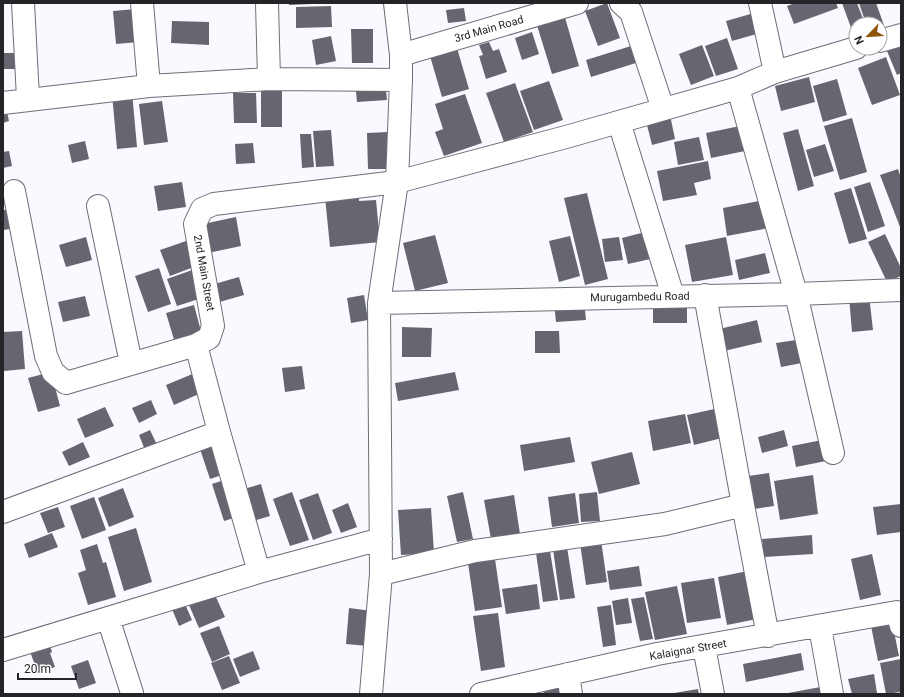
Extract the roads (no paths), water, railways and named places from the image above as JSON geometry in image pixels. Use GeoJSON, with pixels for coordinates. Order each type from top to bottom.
{"type":"FeatureCollection","features":[{"type":"Feature","properties":{"kind":"street"},"geometry":{"type":"LineString","coordinates":[[24,3],[28,98]]}},
{"type":"Feature","properties":{"kind":"street"},"geometry":{"type":"LineString","coordinates":[[142,3],[149,86]]}},
{"type":"Feature","properties":{"kind":"street"},"geometry":{"type":"LineString","coordinates":[[267,3],[269,78]]}},
{"type":"Feature","properties":{"kind":"street"},"geometry":{"type":"LineString","coordinates":[[371,694],[380,574],[381,539],[379,303],[397,182],[401,80],[401,55],[395,3]]}},
{"type":"Feature","properties":{"kind":"street","name":"3rd Main Road"},"geometry":{"type":"LineString","coordinates":[[401,55],[551,7],[578,3]]}},
{"type":"Feature","properties":{"kind":"street"},"geometry":{"type":"LineString","coordinates":[[622,3],[631,12],[663,109]]}},
{"type":"Feature","properties":{"kind":"street"},"geometry":{"type":"LineString","coordinates":[[760,3],[775,72]]}},
{"type":"Feature","properties":{"kind":"street"},"geometry":{"type":"LineString","coordinates":[[888,39],[901,35]]}},
{"type":"Feature","properties":{"kind":"street","name":"2nd Main Street"},"geometry":{"type":"LineString","coordinates":[[14,192],[46,356],[53,372],[66,383],[196,345],[209,338],[213,326],[195,224],[202,209],[214,204],[397,182],[738,88],[775,72],[848,50]]}},
{"type":"Feature","properties":{"kind":"street"},"geometry":{"type":"LineString","coordinates":[[3,103],[28,98],[41,98],[149,86],[269,78],[401,80]]}},
{"type":"Feature","properties":{"kind":"street"},"geometry":{"type":"LineString","coordinates":[[738,88],[796,294],[833,453]]}},
{"type":"Feature","properties":{"kind":"street"},"geometry":{"type":"LineString","coordinates":[[619,122],[673,296]]}},
{"type":"Feature","properties":{"kind":"street"},"geometry":{"type":"LineString","coordinates":[[98,206],[131,363]]}},
{"type":"Feature","properties":{"kind":"street","name":"Murugambedu Road"},"geometry":{"type":"LineString","coordinates":[[379,303],[796,294],[901,290]]}},
{"type":"Feature","properties":{"kind":"street"},"geometry":{"type":"LineString","coordinates":[[705,295],[768,636]]}},
{"type":"Feature","properties":{"kind":"street"},"geometry":{"type":"LineString","coordinates":[[196,345],[259,572]]}},
{"type":"Feature","properties":{"kind":"street"},"geometry":{"type":"LineString","coordinates":[[3,512],[219,432]]}},
{"type":"Feature","properties":{"kind":"street"},"geometry":{"type":"LineString","coordinates":[[380,574],[475,551],[665,524],[743,505]]}},
{"type":"Feature","properties":{"kind":"street"},"geometry":{"type":"LineString","coordinates":[[3,650],[259,572],[381,539]]}},
{"type":"Feature","properties":{"kind":"street"},"geometry":{"type":"LineString","coordinates":[[108,618],[132,693]]}},
{"type":"Feature","properties":{"kind":"street","name":"Kalaignar Street"},"geometry":{"type":"LineString","coordinates":[[481,694],[570,684],[657,654],[820,627],[899,619]]}},
{"type":"Feature","properties":{"kind":"street"},"geometry":{"type":"LineString","coordinates":[[820,627],[832,694]]}},
{"type":"Feature","properties":{"kind":"street"},"geometry":{"type":"LineString","coordinates":[[704,647],[713,694]]}}]}
